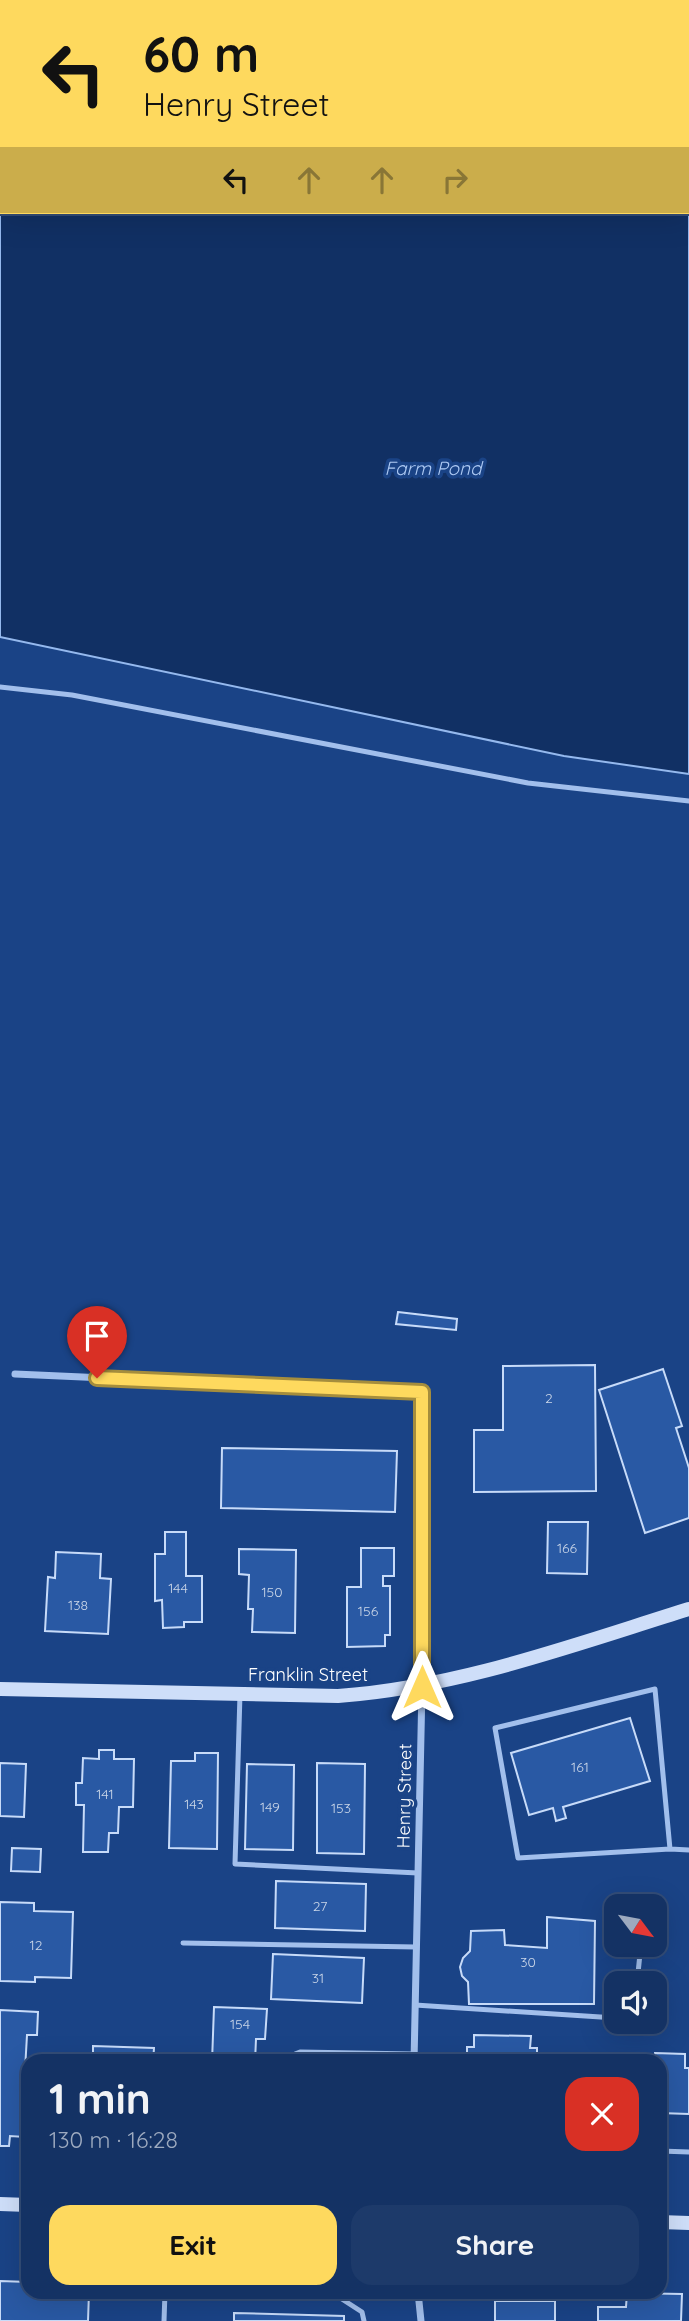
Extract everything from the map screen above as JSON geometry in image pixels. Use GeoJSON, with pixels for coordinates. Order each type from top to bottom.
{"type":"FeatureCollection","features":[{"type":"Feature","properties":{"kind":"street","name":"Henry Street"},"geometry":{"type":"LineString","coordinates":[[15,1374],[422,1392],[422,1687],[414,2054]]}},
{"type":"Feature","properties":{"kind":"street","name":"Franklin Street"},"geometry":{"type":"LineString","coordinates":[[0,1689],[338,1696],[422,1687],[492,1670],[689,1609]]}},
{"type":"Feature","properties":{"kind":"street"},"geometry":{"type":"LineString","coordinates":[[0,2204],[21,2205]]}},
{"type":"Feature","properties":{"kind":"street"},"geometry":{"type":"LineString","coordinates":[[667,2222],[689,2223]]}},
{"type":"Feature","properties":{"kind":"street"},"geometry":{"type":"LineString","coordinates":[[419,2299],[421,2321]]}},
{"type":"Feature","properties":{"kind":"lane"},"geometry":{"type":"LineString","coordinates":[[0,687],[72,695],[528,783],[689,801]]}},
{"type":"Feature","properties":{"kind":"lane"},"geometry":{"type":"LineString","coordinates":[[670,1849],[654,1689],[495,1728],[518,1858],[689,1850]]}},
{"type":"Feature","properties":{"kind":"lane"},"geometry":{"type":"LineString","coordinates":[[240,1694],[235,1864],[418,1873]]}},
{"type":"Feature","properties":{"kind":"lane"},"geometry":{"type":"LineString","coordinates":[[183,1943],[416,1947]]}},
{"type":"Feature","properties":{"kind":"lane"},"geometry":{"type":"LineString","coordinates":[[415,2005],[604,2017]]}},
{"type":"Feature","properties":{"kind":"lane"},"geometry":{"type":"LineString","coordinates":[[295,2054],[338,2054]]}},
{"type":"Feature","properties":{"kind":"lane"},"geometry":{"type":"LineString","coordinates":[[667,2151],[689,2152]]}},
{"type":"Feature","properties":{"kind":"lane"},"geometry":{"type":"LineString","coordinates":[[164,2299],[164,2321]]}},
{"type":"Feature","properties":{"kind":"lane"},"geometry":{"type":"LineString","coordinates":[[342,2299],[362,2312],[364,2321]]}},
{"type":"Feature","properties":{"kind":"water","name":"Farm Pond"},"geometry":{"type":"Polygon","coordinates":[[[0,214],[689,214],[689,774],[564,756],[0,637],[0,214]]]}},
{"type":"Feature","properties":{"kind":"building"},"geometry":{"type":"Polygon","coordinates":[[[398,1312],[457,1319],[456,1330],[396,1324],[398,1312]]]}},
{"type":"Feature","properties":{"kind":"building"},"geometry":{"type":"Polygon","coordinates":[[[595,1365],[596,1491],[474,1492],[474,1430],[503,1430],[503,1366],[595,1365]]]}},
{"type":"Feature","properties":{"kind":"building"},"geometry":{"type":"Polygon","coordinates":[[[663,1369],[682,1426],[676,1428],[689,1468],[689,1518],[645,1533],[599,1390],[663,1369]]]}},
{"type":"Feature","properties":{"kind":"building"},"geometry":{"type":"Polygon","coordinates":[[[222,1448],[397,1451],[395,1512],[221,1508],[222,1448]]]}},
{"type":"Feature","properties":{"kind":"building"},"geometry":{"type":"Polygon","coordinates":[[[548,1522],[588,1522],[587,1574],[547,1573],[548,1522]]]}},
{"type":"Feature","properties":{"kind":"building"},"geometry":{"type":"Polygon","coordinates":[[[165,1532],[186,1532],[186,1576],[202,1576],[202,1622],[184,1622],[184,1627],[163,1628],[162,1600],[155,1601],[155,1554],[165,1554],[165,1532]]]}},
{"type":"Feature","properties":{"kind":"building"},"geometry":{"type":"Polygon","coordinates":[[[361,1548],[394,1548],[394,1576],[383,1576],[383,1586],[390,1586],[390,1635],[385,1635],[385,1646],[347,1647],[347,1587],[361,1587],[361,1548]]]}},
{"type":"Feature","properties":{"kind":"building"},"geometry":{"type":"Polygon","coordinates":[[[239,1549],[296,1550],[295,1633],[252,1632],[253,1609],[248,1609],[249,1575],[239,1574],[239,1549]]]}},
{"type":"Feature","properties":{"kind":"building"},"geometry":{"type":"Polygon","coordinates":[[[56,1552],[101,1554],[100,1578],[111,1579],[108,1634],[45,1631],[48,1577],[55,1578],[56,1552]]]}},
{"type":"Feature","properties":{"kind":"building"},"geometry":{"type":"Polygon","coordinates":[[[630,1718],[650,1781],[563,1807],[566,1818],[556,1821],[553,1808],[529,1815],[511,1753],[630,1718]]]}},
{"type":"Feature","properties":{"kind":"building"},"geometry":{"type":"Polygon","coordinates":[[[99,1750],[114,1750],[114,1759],[134,1759],[133,1807],[119,1807],[118,1833],[109,1833],[108,1852],[83,1852],[84,1805],[76,1805],[76,1783],[82,1783],[83,1758],[99,1759],[99,1750]]]}},
{"type":"Feature","properties":{"kind":"building"},"geometry":{"type":"Polygon","coordinates":[[[195,1753],[218,1753],[217,1849],[169,1848],[171,1761],[195,1761],[195,1753]]]}},
{"type":"Feature","properties":{"kind":"building"},"geometry":{"type":"Polygon","coordinates":[[[0,1763],[26,1764],[24,1817],[0,1816],[0,1763]]]}},
{"type":"Feature","properties":{"kind":"building"},"geometry":{"type":"Polygon","coordinates":[[[317,1763],[365,1764],[364,1854],[317,1853],[317,1763]]]}},
{"type":"Feature","properties":{"kind":"building"},"geometry":{"type":"Polygon","coordinates":[[[247,1764],[294,1765],[293,1850],[245,1849],[247,1764]]]}},
{"type":"Feature","properties":{"kind":"building"},"geometry":{"type":"Polygon","coordinates":[[[12,1848],[41,1849],[40,1872],[11,1871],[12,1848]]]}},
{"type":"Feature","properties":{"kind":"building"},"geometry":{"type":"Polygon","coordinates":[[[276,1881],[366,1884],[365,1931],[275,1928],[276,1881]]]}},
{"type":"Feature","properties":{"kind":"building"},"geometry":{"type":"Polygon","coordinates":[[[0,1902],[34,1903],[34,1911],[73,1912],[71,1978],[35,1977],[35,1982],[0,1981],[0,1902]]]}},
{"type":"Feature","properties":{"kind":"building"},"geometry":{"type":"Polygon","coordinates":[[[547,1917],[595,1921],[594,2004],[469,2004],[468,1982],[462,1976],[460,1967],[463,1958],[470,1951],[471,1931],[504,1930],[505,1945],[547,1948],[547,1917]]]}},
{"type":"Feature","properties":{"kind":"building"},"geometry":{"type":"Polygon","coordinates":[[[273,1954],[364,1958],[362,2003],[271,1999],[273,1954]]]}},
{"type":"Feature","properties":{"kind":"building"},"geometry":{"type":"Polygon","coordinates":[[[214,2007],[267,2009],[265,2039],[256,2039],[255,2054],[212,2054],[214,2007]]]}},
{"type":"Feature","properties":{"kind":"building"},"geometry":{"type":"Polygon","coordinates":[[[0,2010],[38,2012],[37,2035],[27,2035],[26,2054],[21,2054],[21,2137],[10,2136],[9,2146],[0,2146],[0,2010]]]}},
{"type":"Feature","properties":{"kind":"building"},"geometry":{"type":"Polygon","coordinates":[[[474,2035],[531,2036],[530,2048],[537,2048],[537,2054],[467,2054],[467,2047],[474,2047],[474,2035]]]}},
{"type":"Feature","properties":{"kind":"building"},"geometry":{"type":"Polygon","coordinates":[[[93,2046],[154,2048],[154,2054],[93,2054],[93,2046]]]}},
{"type":"Feature","properties":{"kind":"building"},"geometry":{"type":"Polygon","coordinates":[[[655,2053],[685,2054],[685,2068],[689,2068],[689,2114],[667,2113],[667,2054],[655,2053]]]}},
{"type":"Feature","properties":{"kind":"building"},"geometry":{"type":"Polygon","coordinates":[[[0,2281],[21,2282],[21,2299],[89,2299],[88,2321],[0,2321],[0,2281]]]}},
{"type":"Feature","properties":{"kind":"building"},"geometry":{"type":"Polygon","coordinates":[[[667,2294],[682,2294],[681,2321],[598,2321],[598,2307],[626,2307],[627,2299],[667,2299],[667,2294]]]}},
{"type":"Feature","properties":{"kind":"building"},"geometry":{"type":"Polygon","coordinates":[[[495,2301],[555,2301],[555,2321],[495,2321],[495,2301]]]}},
{"type":"Feature","properties":{"kind":"building"},"geometry":{"type":"Polygon","coordinates":[[[234,2313],[344,2316],[344,2321],[234,2321],[234,2313]]]}},
{"type":"Feature","properties":{"kind":"route"},"geometry":{"type":"LineString","coordinates":[[97,1378],[422,1392],[422,1687]]}}]}
